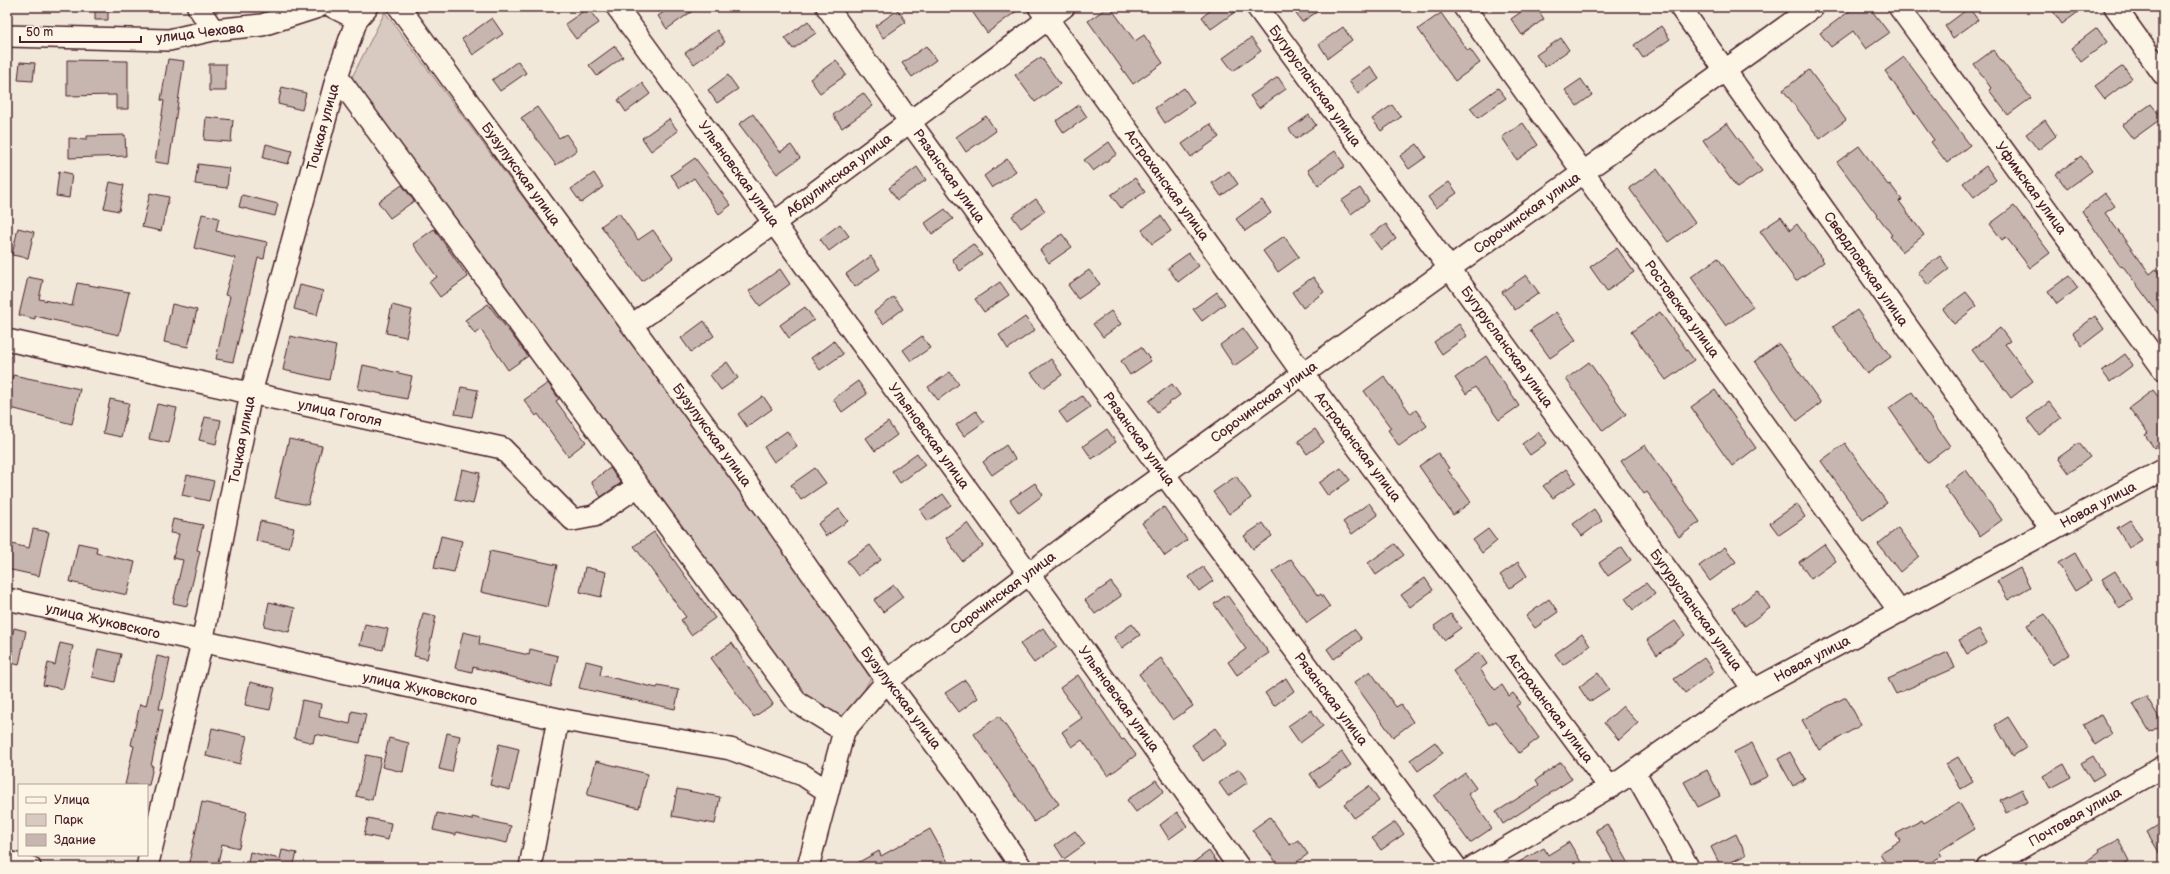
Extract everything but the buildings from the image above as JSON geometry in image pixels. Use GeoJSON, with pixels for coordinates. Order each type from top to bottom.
{"type":"FeatureCollection","features":[{"type":"Feature","properties":{"kind":"street"},"geometry":{"type":"LineString","coordinates":[[198,7],[213,30]]}},
{"type":"Feature","properties":{"kind":"street","name":"улица Чехова"},"geometry":{"type":"LineString","coordinates":[[7,36],[169,40],[213,30],[262,26],[318,7]]}},
{"type":"Feature","properties":{"kind":"street"},"geometry":{"type":"LineString","coordinates":[[333,7],[362,13]]}},
{"type":"Feature","properties":{"kind":"street","name":"Бузулукская улица"},"geometry":{"type":"LineString","coordinates":[[399,7],[772,517],[887,681],[963,781],[1021,867]]}},
{"type":"Feature","properties":{"kind":"street","name":"Ульяновская улица"},"geometry":{"type":"LineString","coordinates":[[617,7],[1029,574],[1239,867]]}},
{"type":"Feature","properties":{"kind":"street","name":"Рязанская улица"},"geometry":{"type":"LineString","coordinates":[[827,7],[1164,474],[1456,867]]}},
{"type":"Feature","properties":{"kind":"street","name":"Бугурусланская улица"},"geometry":{"type":"LineString","coordinates":[[1257,7],[1450,268],[1754,690]]}},
{"type":"Feature","properties":{"kind":"street","name":"Ростовская улица"},"geometry":{"type":"LineString","coordinates":[[1464,7],[1900,612]]}},
{"type":"Feature","properties":{"kind":"street","name":"Свердловская улица"},"geometry":{"type":"LineString","coordinates":[[1680,7],[2052,530]]}},
{"type":"Feature","properties":{"kind":"street","name":"Сорочинская улица"},"geometry":{"type":"LineString","coordinates":[[808,867],[844,731],[887,681],[1164,474],[1813,7]]}},
{"type":"Feature","properties":{"kind":"street","name":"Уфимская улица"},"geometry":{"type":"LineString","coordinates":[[1899,7],[2163,369]]}},
{"type":"Feature","properties":{"kind":"street"},"geometry":{"type":"LineString","coordinates":[[2115,7],[2163,74]]}},
{"type":"Feature","properties":{"kind":"street","name":"Абдулинская улица"},"geometry":{"type":"LineString","coordinates":[[632,325],[774,223],[910,122],[1050,11]]}},
{"type":"Feature","properties":{"kind":"street","name":"Астраханская улица"},"geometry":{"type":"LineString","coordinates":[[1050,11],[1303,374],[1610,788]]}},
{"type":"Feature","properties":{"kind":"street","name":"Тоцкая улица"},"geometry":{"type":"LineString","coordinates":[[147,867],[202,643],[251,393],[337,76],[362,13]]}},
{"type":"Feature","properties":{"kind":"street"},"geometry":{"type":"LineString","coordinates":[[337,76],[798,703],[844,731]]}},
{"type":"Feature","properties":{"kind":"street","name":"улица Гоголя"},"geometry":{"type":"LineString","coordinates":[[7,340],[502,448],[573,520],[594,516],[638,486]]}},
{"type":"Feature","properties":{"kind":"street","name":"Новая улица"},"geometry":{"type":"LineString","coordinates":[[1474,867],[1610,788],[1737,699],[2163,470]]}},
{"type":"Feature","properties":{"kind":"street","name":"улица Жуковского"},"geometry":{"type":"LineString","coordinates":[[7,599],[202,643],[558,719],[730,749],[803,775],[827,791]]}},
{"type":"Feature","properties":{"kind":"street"},"geometry":{"type":"LineString","coordinates":[[530,867],[558,719]]}},
{"type":"Feature","properties":{"kind":"street","name":"Почтовая улица"},"geometry":{"type":"LineString","coordinates":[[1986,867],[2163,767]]}},
{"type":"Feature","properties":{"kind":"street"},"geometry":{"type":"LineString","coordinates":[[1634,771],[1688,867]]}},
{"type":"Feature","properties":{"kind":"street"},"geometry":{"type":"LineString","coordinates":[[7,862],[30,867]]}},
{"type":"Feature","properties":{"kind":"green space"},"geometry":{"type":"Polygon","coordinates":[[[385,12],[712,451],[873,674],[851,714],[842,719],[811,705],[350,81],[385,12]]]}}]}
